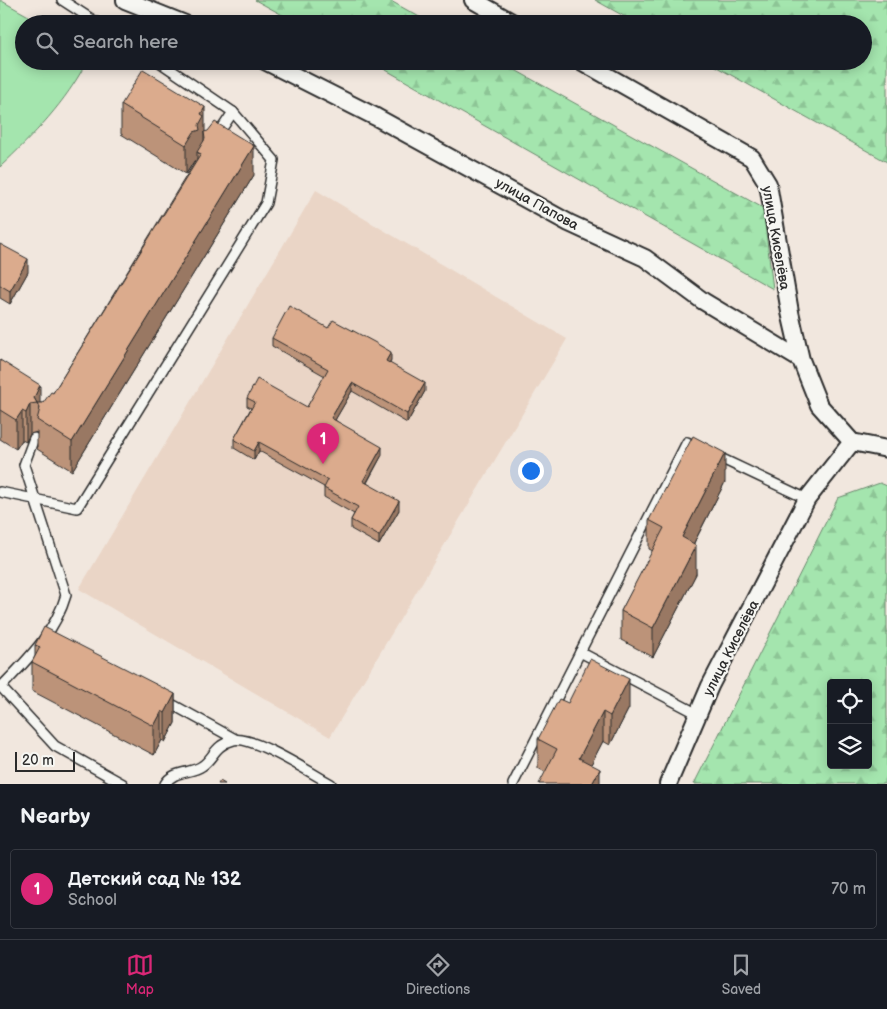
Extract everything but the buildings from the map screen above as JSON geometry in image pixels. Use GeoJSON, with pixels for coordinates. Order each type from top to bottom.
{"type":"FeatureCollection","features":[{"type":"Feature","properties":{"kind":"street"},"geometry":{"type":"LineString","coordinates":[[125,0],[163,15]]}},
{"type":"Feature","properties":{"kind":"street"},"geometry":{"type":"LineString","coordinates":[[473,0],[499,15]]}},
{"type":"Feature","properties":{"kind":"street","name":"улица Папова"},"geometry":{"type":"LineString","coordinates":[[283,70],[401,130],[570,223],[645,258],[703,301],[801,360]]}},
{"type":"Feature","properties":{"kind":"street","name":"улица Киселёва"},"geometry":{"type":"LineString","coordinates":[[597,70],[752,158],[768,184],[790,312],[801,360],[819,405],[852,442],[807,499],[710,686],[668,784]]}},
{"type":"Feature","properties":{"kind":"street"},"geometry":{"type":"LineString","coordinates":[[852,442],[887,449]]}},
{"type":"Feature","properties":{"kind":"lane"},"geometry":{"type":"LineString","coordinates":[[62,0],[85,15]]}},
{"type":"Feature","properties":{"kind":"lane"},"geometry":{"type":"LineString","coordinates":[[0,492],[77,508],[266,203],[274,160],[233,112],[171,70]]}},
{"type":"Feature","properties":{"kind":"lane"},"geometry":{"type":"LineString","coordinates":[[210,148],[233,112]]}},
{"type":"Feature","properties":{"kind":"lane"},"geometry":{"type":"LineString","coordinates":[[34,438],[24,465],[66,595],[61,614],[50,641],[1,686],[55,746],[123,784]]}},
{"type":"Feature","properties":{"kind":"lane"},"geometry":{"type":"LineString","coordinates":[[513,784],[687,442],[807,499]]}},
{"type":"Feature","properties":{"kind":"lane"},"geometry":{"type":"LineString","coordinates":[[580,652],[698,714]]}},
{"type":"Feature","properties":{"kind":"lane"},"geometry":{"type":"LineString","coordinates":[[159,698],[235,739],[256,742],[331,784]]}},
{"type":"Feature","properties":{"kind":"lane"},"geometry":{"type":"LineString","coordinates":[[164,784],[182,772],[202,766],[216,748],[235,739]]}},
{"type":"Feature","properties":{"kind":"shaded area"},"geometry":{"type":"Polygon","coordinates":[[[316,190],[567,339],[330,737],[79,589],[316,190]]]}},
{"type":"Feature","properties":{"kind":"green space"},"geometry":{"type":"Polygon","coordinates":[[[0,0],[27,15],[15,15],[15,70],[82,70],[48,117],[0,167],[0,0]]]}},
{"type":"Feature","properties":{"kind":"green space"},"geometry":{"type":"Polygon","coordinates":[[[255,0],[389,0],[416,15],[282,15],[255,0]]]}},
{"type":"Feature","properties":{"kind":"green space"},"geometry":{"type":"Polygon","coordinates":[[[595,0],[887,0],[887,162],[722,70],[872,70],[872,15],[622,15],[595,0]]]}},
{"type":"Feature","properties":{"kind":"green space"},"geometry":{"type":"Polygon","coordinates":[[[386,70],[515,70],[763,208],[773,289],[386,70]]]}},
{"type":"Feature","properties":{"kind":"green space"},"geometry":{"type":"Polygon","coordinates":[[[880,483],[887,486],[887,784],[694,784],[838,498],[880,483]]]}},
{"type":"Feature","properties":{"kind":"place","name":"Детский сад № 132"},"geometry":{"type":"Point","coordinates":[323,464]}}]}
